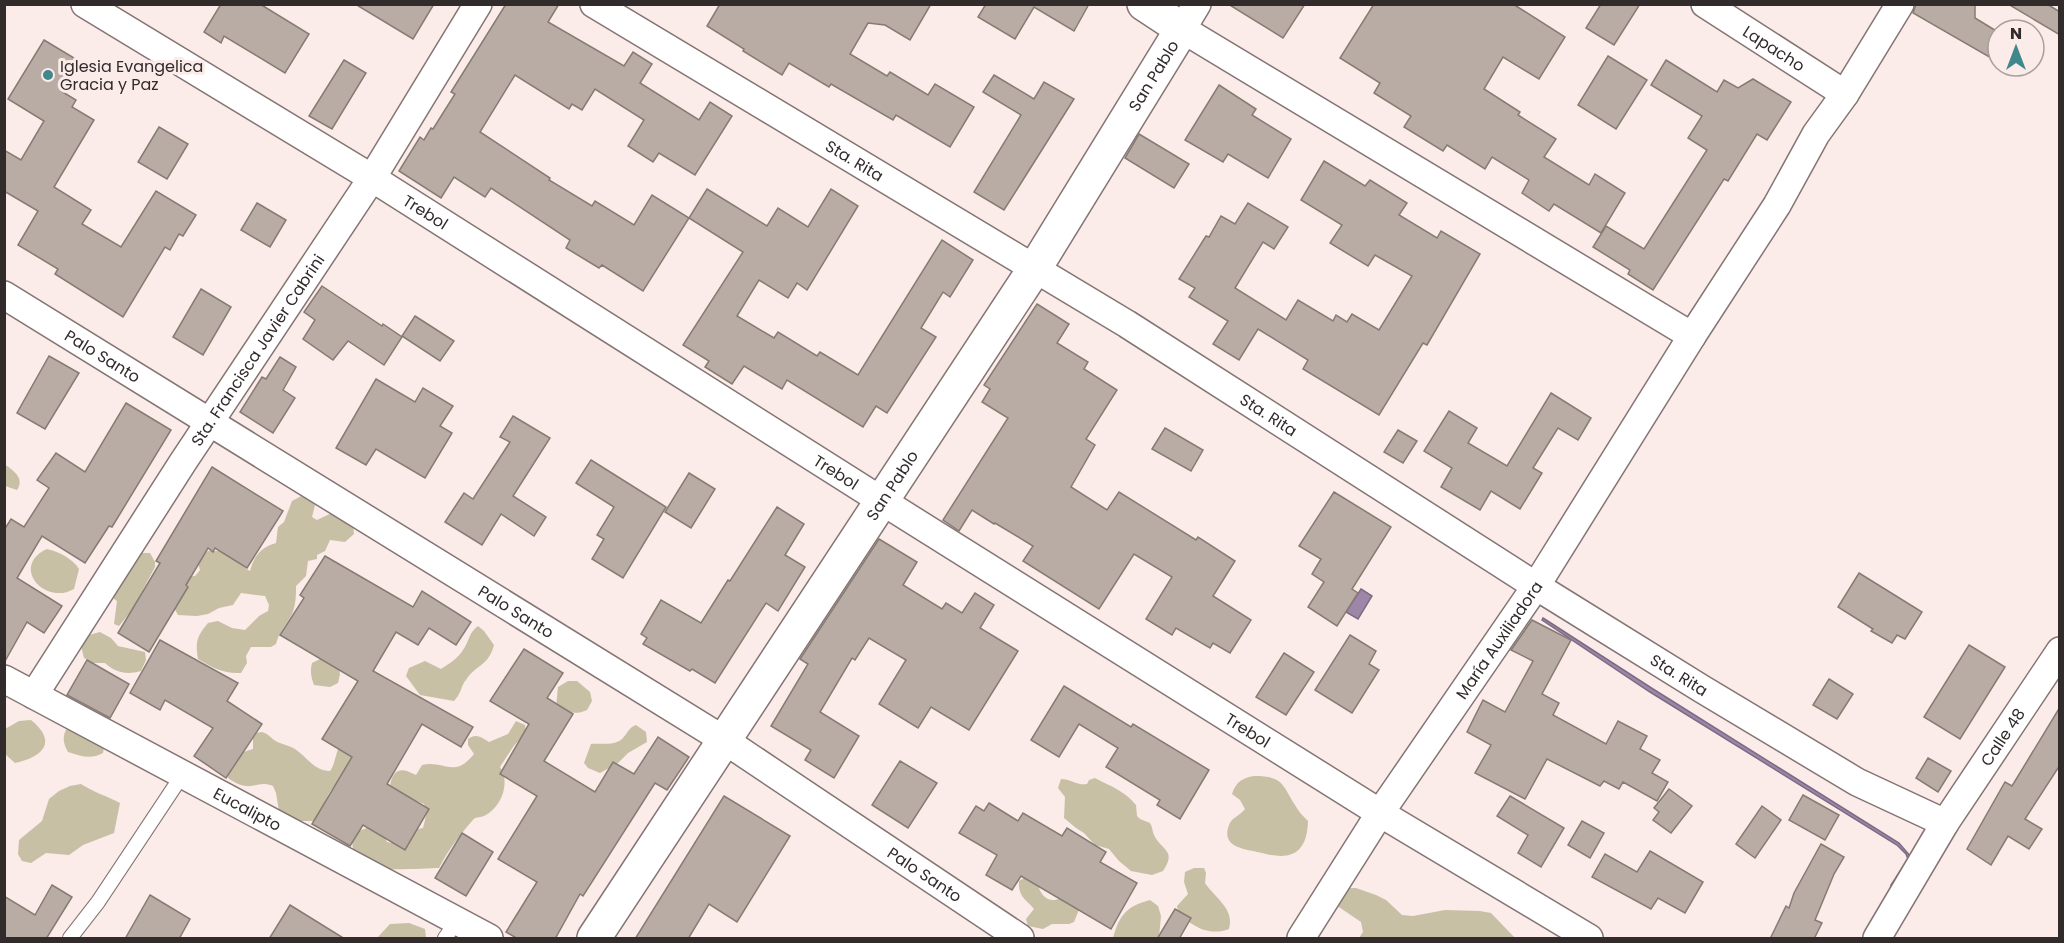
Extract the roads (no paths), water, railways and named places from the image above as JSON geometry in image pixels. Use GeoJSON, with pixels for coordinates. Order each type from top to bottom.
{"type":"FeatureCollection","features":[{"type":"Feature","properties":{"kind":"street","name":"Trebol"},"geometry":{"type":"LineString","coordinates":[[84,4],[372,178],[1380,813],[1589,939]]}},
{"type":"Feature","properties":{"kind":"street","name":"Sta. Francisca Javier Cabrini"},"geometry":{"type":"LineString","coordinates":[[34,694],[210,421],[372,178],[478,4]]}},
{"type":"Feature","properties":{"kind":"street","name":"Sta. Rita"},"geometry":{"type":"LineString","coordinates":[[594,4],[1137,330],[1536,586],[1857,782],[1945,824]]}},
{"type":"Feature","properties":{"kind":"street"},"geometry":{"type":"LineString","coordinates":[[1144,4],[1190,17],[1692,336]]}},
{"type":"Feature","properties":{"kind":"street","name":"Lapacho"},"geometry":{"type":"LineString","coordinates":[[1705,4],[1845,94]]}},
{"type":"Feature","properties":{"kind":"street","name":"María Auxiliadora"},"geometry":{"type":"LineString","coordinates":[[1301,939],[1380,813],[1536,586],[1692,336],[1777,205],[1816,134],[1845,94],[1900,4]]}},
{"type":"Feature","properties":{"kind":"street","name":"San Pablo"},"geometry":{"type":"LineString","coordinates":[[594,939],[1035,268],[1190,17]]}},
{"type":"Feature","properties":{"kind":"street","name":"Palo Santo"},"geometry":{"type":"LineString","coordinates":[[4,295],[724,740],[1020,939]]}},
{"type":"Feature","properties":{"kind":"street","name":"Calle 48"},"geometry":{"type":"LineString","coordinates":[[1877,939],[1945,824],[2060,651]]}},
{"type":"Feature","properties":{"kind":"street","name":"Eucalipto"},"geometry":{"type":"LineString","coordinates":[[4,679],[183,774],[451,930],[489,939]]}},
{"type":"Feature","properties":{"kind":"lane"},"geometry":{"type":"LineString","coordinates":[[70,939],[98,902],[183,774]]}},
{"type":"Feature","properties":{"kind":"place","name":"Iglesia Evangelica Gracia y Paz"},"geometry":{"type":"Point","coordinates":[48,75]}}]}
